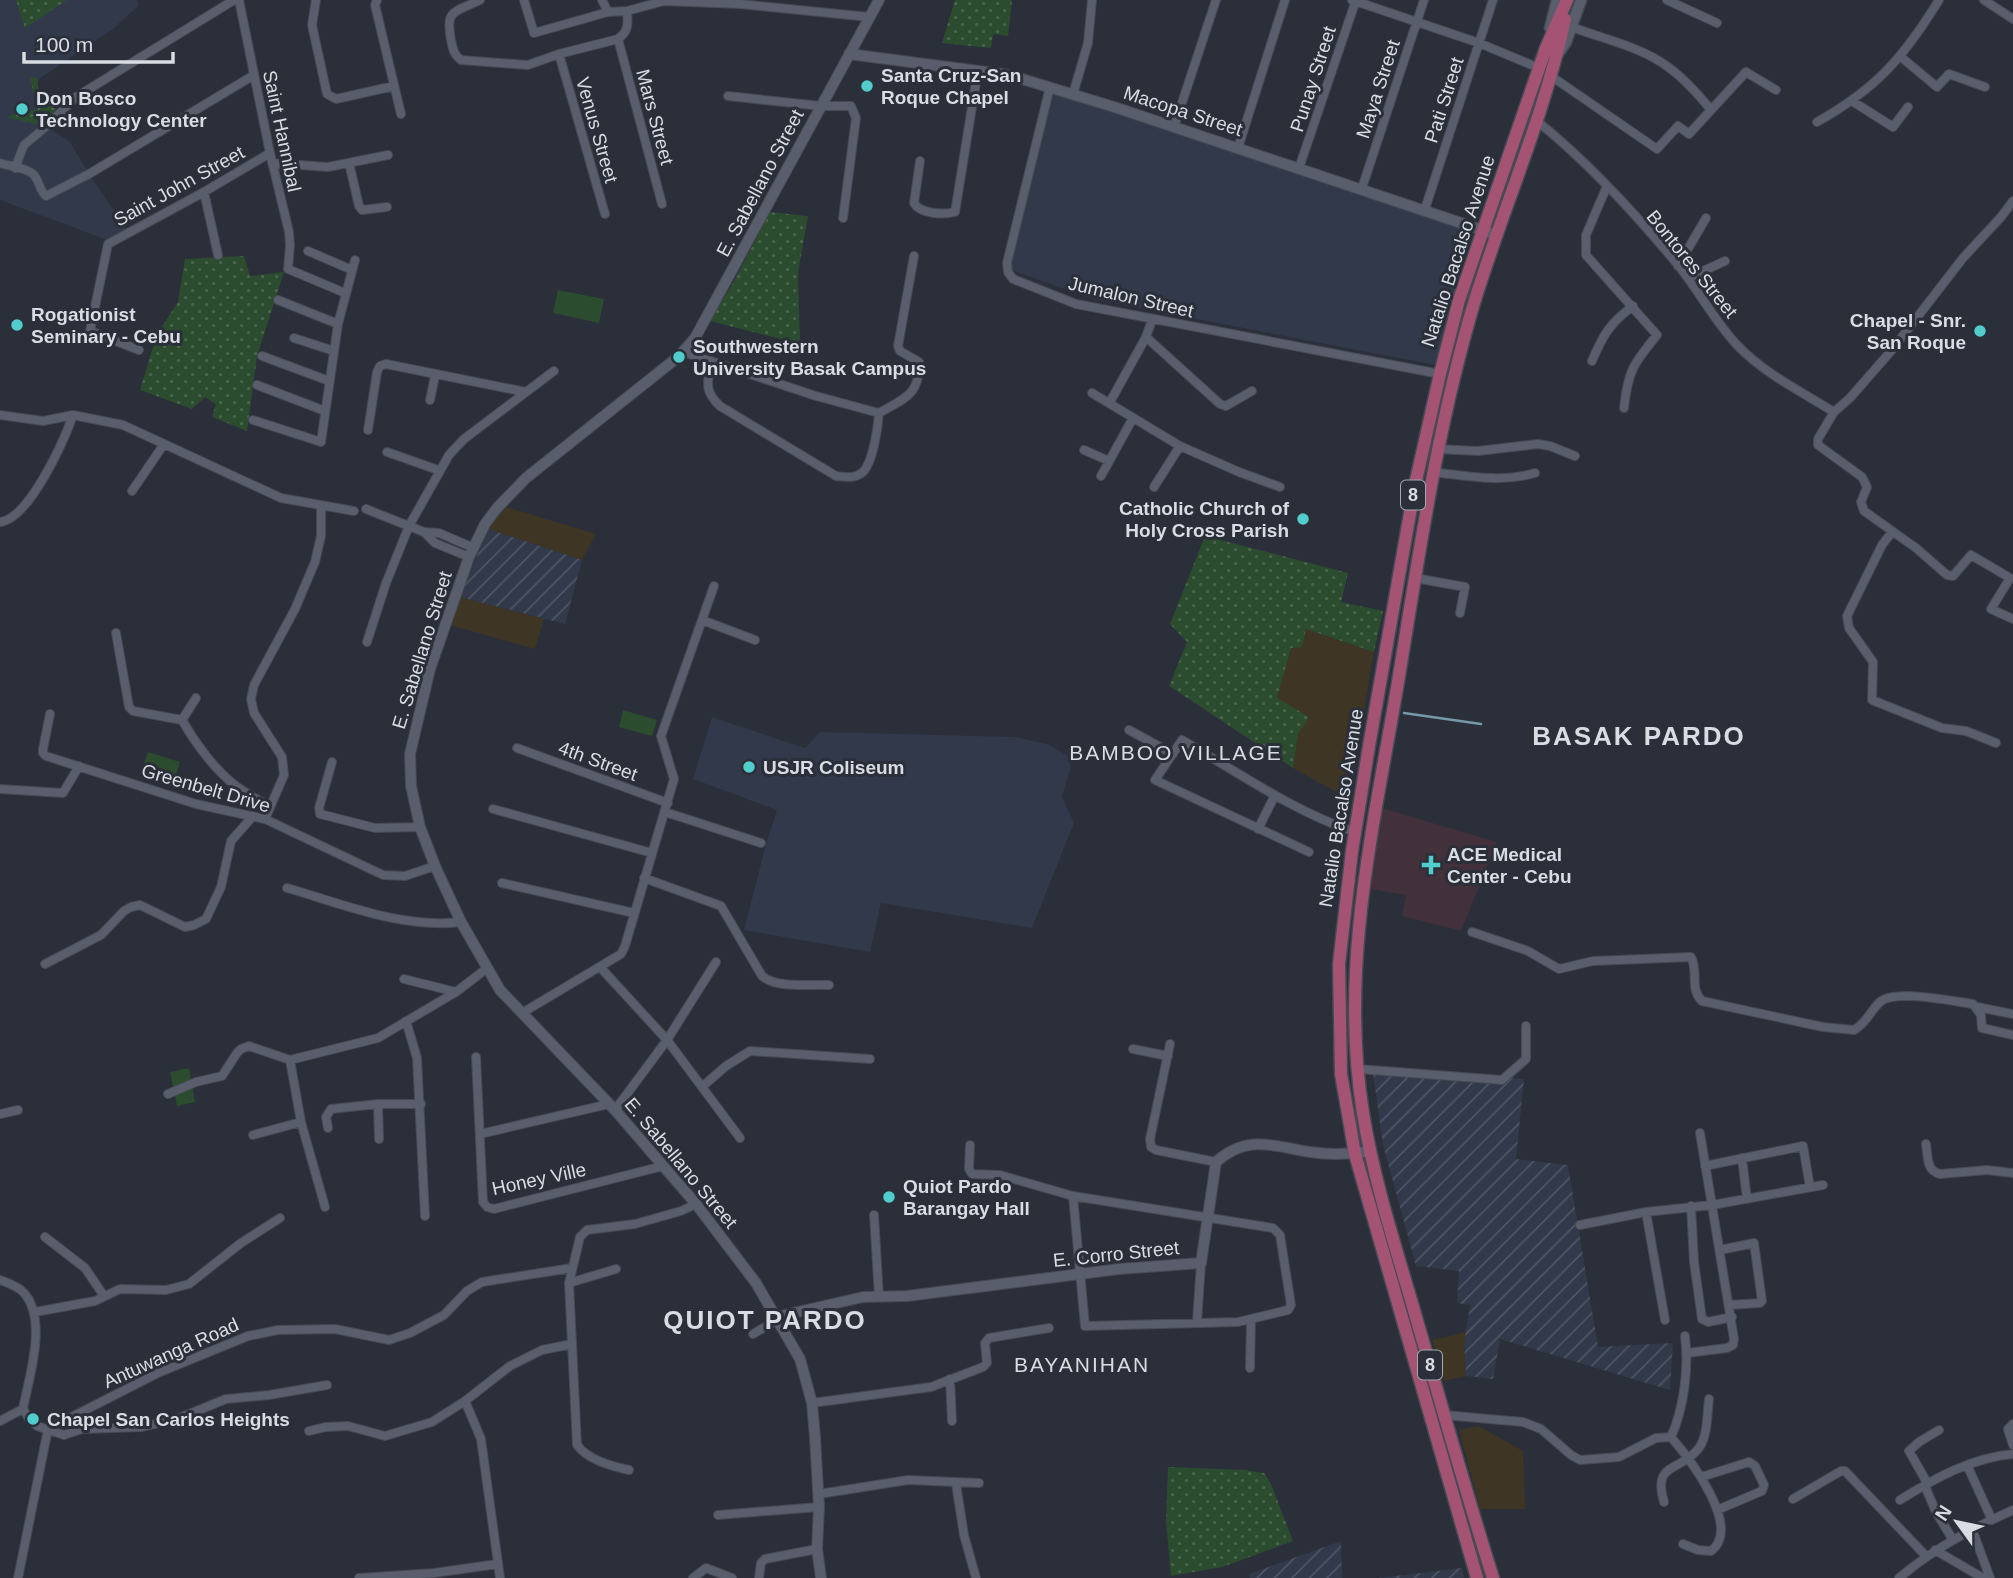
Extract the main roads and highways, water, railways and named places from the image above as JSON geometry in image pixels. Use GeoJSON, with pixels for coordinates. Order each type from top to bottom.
{"type":"FeatureCollection","features":[{"type":"Feature","properties":{"kind":"main road","name":"Natalio Bacalso Avenue"},"geometry":{"type":"LineString","coordinates":[[1546,48],[1557,0]]}},
{"type":"Feature","properties":{"kind":"main road","name":"Natalio Bacalso Avenue"},"geometry":{"type":"LineString","coordinates":[[1478,1578],[1355,1154],[1341,1074],[1339,964],[1355,832],[1415,485],[1440,373],[1459,300],[1483,229],[1546,48],[1568,0]]}},
{"type":"Feature","properties":{"kind":"main road","name":"Natalio Bacalso Avenue"},"geometry":{"type":"LineString","coordinates":[[1493,1578],[1370,1151],[1362,1112],[1358,1069],[1354,969],[1365,865],[1437,449],[1474,304],[1557,57],[1568,0]]}},
{"type":"Feature","properties":{"kind":"main road","name":"Natalio Bacalso Avenue"},"geometry":{"type":"LineString","coordinates":[[1557,57],[1572,27],[1581,0]]}},
{"type":"Feature","properties":{"kind":"main road"},"geometry":{"type":"LineString","coordinates":[[1406,541],[1421,544]]}},
{"type":"Feature","properties":{"kind":"waterway"},"geometry":{"type":"LineString","coordinates":[[1404,713],[1481,724]]}},
{"type":"Feature","properties":{"kind":"place","name":"Santa Cruz-San Roque Chapel"},"geometry":{"type":"Point","coordinates":[867,86]}},
{"type":"Feature","properties":{"kind":"place","name":"Don Bosco Technology Center"},"geometry":{"type":"Point","coordinates":[22,109]}},
{"type":"Feature","properties":{"kind":"place","name":"Rogationist Seminary - Cebu"},"geometry":{"type":"Point","coordinates":[17,325]}},
{"type":"Feature","properties":{"kind":"place","name":"Chapel - Snr. San Roque"},"geometry":{"type":"Point","coordinates":[1980,331]}},
{"type":"Feature","properties":{"kind":"place","name":"Southwestern University Basak Campus"},"geometry":{"type":"Point","coordinates":[679,357]}},
{"type":"Feature","properties":{"kind":"place","name":"Catholic Church of Holy Cross Parish"},"geometry":{"type":"Point","coordinates":[1303,519]}},
{"type":"Feature","properties":{"kind":"place","name":"USJR Coliseum"},"geometry":{"type":"Point","coordinates":[749,767]}},
{"type":"Feature","properties":{"kind":"place","name":"ACE Medical Center - Cebu"},"geometry":{"type":"Point","coordinates":[1431,865]}},
{"type":"Feature","properties":{"kind":"place","name":"Quiot Pardo Barangay Hall"},"geometry":{"type":"Point","coordinates":[889,1197]}},
{"type":"Feature","properties":{"kind":"place","name":"Chapel San Carlos Heights"},"geometry":{"type":"Point","coordinates":[33,1419]}},
{"type":"Feature","properties":{"kind":"district","name":"BASAK PARDO"},"geometry":{"type":"Point","coordinates":[1639,736]}},
{"type":"Feature","properties":{"kind":"district","name":"BAMBOO VILLAGE"},"geometry":{"type":"Point","coordinates":[1176,752]}},
{"type":"Feature","properties":{"kind":"district","name":"QUIOT PARDO"},"geometry":{"type":"Point","coordinates":[765,1320]}},
{"type":"Feature","properties":{"kind":"district","name":"BAYANIHAN"},"geometry":{"type":"Point","coordinates":[1082,1364]}}]}
